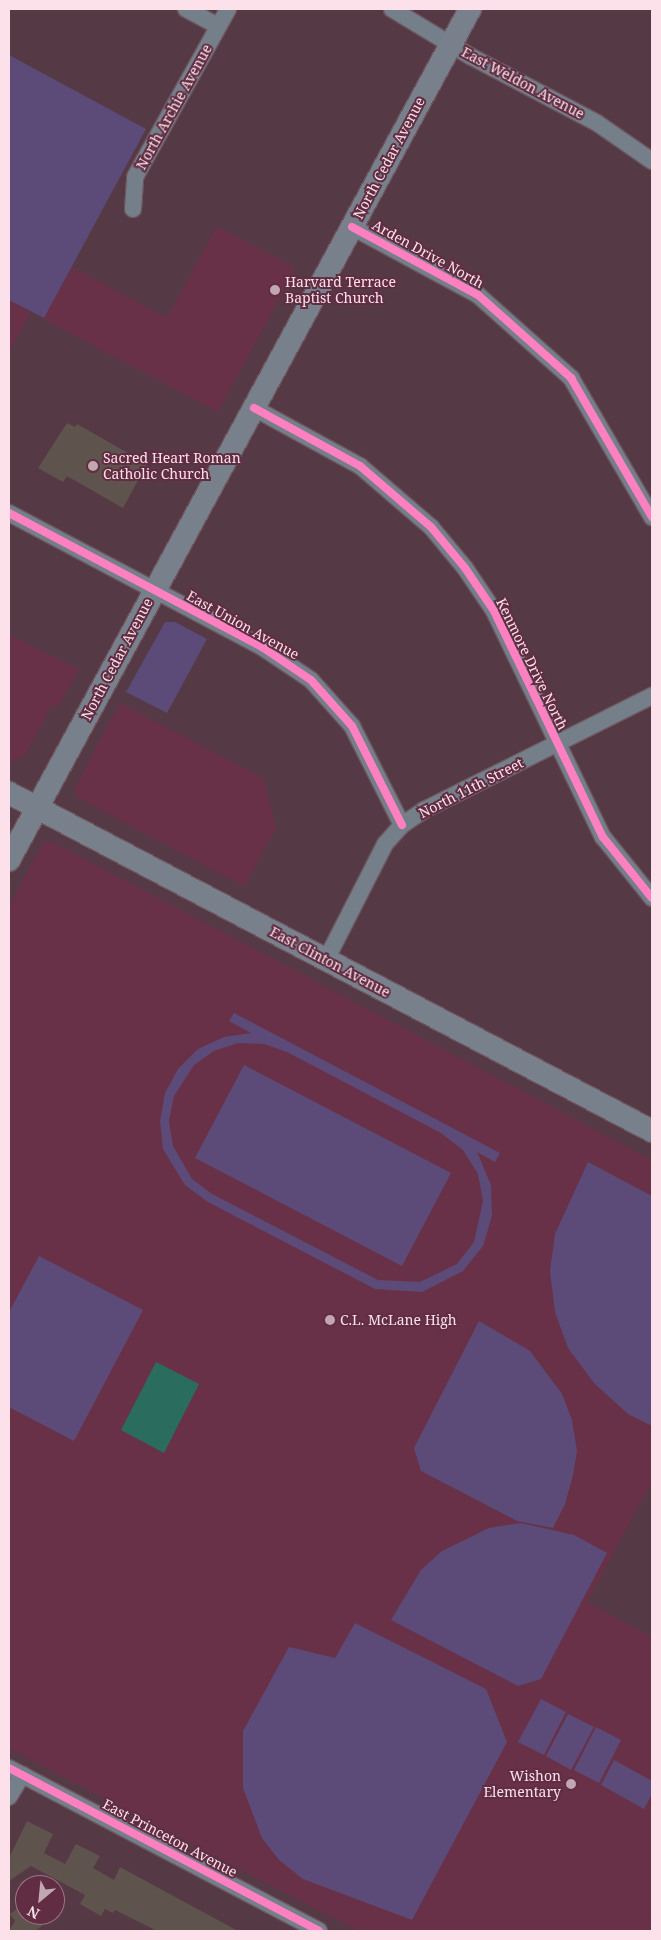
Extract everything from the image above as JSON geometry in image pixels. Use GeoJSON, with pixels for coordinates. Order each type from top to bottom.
{"type":"FeatureCollection","features":[{"type":"Feature","properties":{"kind":"main road","name":"North Cedar Avenue"},"geometry":{"type":"LineString","coordinates":[[9,860],[470,9]]}},
{"type":"Feature","properties":{"kind":"main road","name":"East Clinton Avenue"},"geometry":{"type":"LineString","coordinates":[[9,793],[652,1131]]}},
{"type":"Feature","properties":{"kind":"street"},"geometry":{"type":"LineString","coordinates":[[186,9],[218,26]]}},
{"type":"Feature","properties":{"kind":"street","name":"North Archie Avenue"},"geometry":{"type":"LineString","coordinates":[[132,209],[135,177],[228,9]]}},
{"type":"Feature","properties":{"kind":"street","name":"East Weldon Avenue"},"geometry":{"type":"LineString","coordinates":[[392,9],[451,44],[597,123],[652,161]]}},
{"type":"Feature","properties":{"kind":"street","name":"Arden Drive North"},"geometry":{"type":"LineString","coordinates":[[352,227],[478,295],[571,378],[652,517]]}},
{"type":"Feature","properties":{"kind":"street","name":"Kenmore Drive North"},"geometry":{"type":"LineString","coordinates":[[254,408],[360,466],[431,527],[494,610],[603,837],[652,898]]}},
{"type":"Feature","properties":{"kind":"street","name":"East Union Avenue"},"geometry":{"type":"LineString","coordinates":[[9,513],[271,652],[318,686],[352,726],[402,825]]}},
{"type":"Feature","properties":{"kind":"street","name":"North 11th Street"},"geometry":{"type":"LineString","coordinates":[[326,960],[386,844],[402,825],[652,696]]}},
{"type":"Feature","properties":{"kind":"street"},"geometry":{"type":"LineString","coordinates":[[9,1797],[15,1772]]}},
{"type":"Feature","properties":{"kind":"street","name":"East Princeton Avenue"},"geometry":{"type":"LineString","coordinates":[[15,1772],[319,1931]]}},
{"type":"Feature","properties":{"kind":"shaded area"},"geometry":{"type":"Polygon","coordinates":[[[9,55],[146,129],[44,318],[9,300],[9,55]]]}},
{"type":"Feature","properties":{"kind":"shaded area"},"geometry":{"type":"Polygon","coordinates":[[[217,226],[296,268],[218,412],[43,319],[72,267],[167,318],[217,226]]]}},
{"type":"Feature","properties":{"kind":"shaded area"},"geometry":{"type":"Polygon","coordinates":[[[9,300],[31,312],[9,353],[9,300]]]}},
{"type":"Feature","properties":{"kind":"shaded area"},"geometry":{"type":"Polygon","coordinates":[[[165,622],[175,622],[207,639],[167,713],[126,692],[165,622]]]}},
{"type":"Feature","properties":{"kind":"shaded area"},"geometry":{"type":"Polygon","coordinates":[[[9,634],[79,670],[58,707],[53,704],[24,757],[9,761],[9,634]]]}},
{"type":"Feature","properties":{"kind":"shaded area"},"geometry":{"type":"Polygon","coordinates":[[[120,703],[263,778],[276,828],[244,886],[77,797],[75,787],[120,703]]]}},
{"type":"Feature","properties":{"kind":"shaded area","name":"C.L. McLane High"},"geometry":{"type":"Polygon","coordinates":[[[51,841],[652,1160],[652,1481],[587,1602],[652,1637],[652,1931],[358,1931],[9,1748],[9,906],[43,843],[51,841]]]}},
{"type":"Feature","properties":{"kind":"shaded area"},"geometry":{"type":"Polygon","coordinates":[[[234,1013],[500,1153],[495,1162],[477,1152],[491,1185],[492,1216],[483,1246],[463,1271],[422,1292],[375,1289],[208,1202],[185,1185],[163,1149],[160,1121],[165,1093],[178,1069],[198,1049],[224,1037],[251,1033],[229,1021],[234,1013]],[[238,1043],[214,1051],[194,1065],[174,1096],[169,1121],[173,1146],[192,1179],[212,1194],[378,1280],[420,1282],[457,1264],[474,1242],[483,1201],[478,1174],[463,1150],[441,1133],[287,1052],[264,1044],[238,1043]]]}},
{"type":"Feature","properties":{"kind":"shaded area"},"geometry":{"type":"Polygon","coordinates":[[[244,1065],[451,1173],[402,1266],[195,1158],[244,1065]]]}},
{"type":"Feature","properties":{"kind":"shaded area"},"geometry":{"type":"Polygon","coordinates":[[[588,1162],[652,1196],[652,1426],[628,1414],[594,1383],[568,1348],[555,1312],[550,1271],[555,1234],[588,1162]]]}},
{"type":"Feature","properties":{"kind":"shaded area"},"geometry":{"type":"Polygon","coordinates":[[[39,1256],[143,1310],[74,1441],[9,1407],[9,1312],[39,1256]]]}},
{"type":"Feature","properties":{"kind":"shaded area"},"geometry":{"type":"Polygon","coordinates":[[[479,1321],[530,1351],[562,1394],[572,1420],[577,1451],[573,1475],[565,1504],[553,1528],[517,1521],[421,1471],[414,1448],[479,1321]]]}},
{"type":"Feature","properties":{"kind":"shaded area"},"geometry":{"type":"Polygon","coordinates":[[[156,1362],[199,1384],[164,1453],[121,1430],[156,1362]]]}},
{"type":"Feature","properties":{"kind":"shaded area"},"geometry":{"type":"Polygon","coordinates":[[[521,1523],[574,1535],[607,1553],[541,1679],[518,1686],[391,1620],[421,1570],[442,1551],[489,1528],[521,1523]]]}},
{"type":"Feature","properties":{"kind":"shaded area"},"geometry":{"type":"Polygon","coordinates":[[[355,1623],[486,1689],[507,1742],[412,1920],[303,1879],[279,1860],[262,1838],[243,1788],[243,1731],[289,1647],[335,1658],[355,1623]]]}},
{"type":"Feature","properties":{"kind":"shaded area"},"geometry":{"type":"Polygon","coordinates":[[[541,1699],[566,1712],[544,1755],[518,1742],[541,1699]]]}},
{"type":"Feature","properties":{"kind":"shaded area"},"geometry":{"type":"Polygon","coordinates":[[[568,1714],[594,1727],[571,1770],[546,1756],[568,1714]]]}},
{"type":"Feature","properties":{"kind":"shaded area"},"geometry":{"type":"Polygon","coordinates":[[[596,1727],[621,1740],[599,1783],[574,1770],[596,1727]]]}},
{"type":"Feature","properties":{"kind":"shaded area"},"geometry":{"type":"Polygon","coordinates":[[[614,1760],[652,1781],[652,1794],[644,1809],[601,1785],[614,1760]]]}},
{"type":"Feature","properties":{"kind":"building","name":"Sacred Heart Roman Catholic Church"},"geometry":{"type":"Polygon","coordinates":[[[67,423],[75,427],[77,424],[147,464],[123,508],[67,476],[63,482],[38,468],[67,423]]]}},
{"type":"Feature","properties":{"kind":"building"},"geometry":{"type":"Polygon","coordinates":[[[27,1821],[53,1834],[44,1853],[65,1864],[76,1844],[100,1856],[93,1868],[114,1880],[120,1867],[238,1931],[157,1931],[115,1910],[113,1913],[105,1909],[101,1916],[80,1904],[85,1895],[65,1884],[65,1875],[48,1875],[31,1866],[15,1875],[9,1881],[9,1858],[27,1821]]]}},
{"type":"Feature","properties":{"kind":"building"},"geometry":{"type":"Polygon","coordinates":[[[15,1910],[15,1921],[10,1914],[15,1910]]]}},
{"type":"Feature","properties":{"kind":"building"},"geometry":{"type":"Polygon","coordinates":[[[15,1921],[15,1925],[42,1926],[35,1931],[9,1931],[15,1921]]]}},
{"type":"Feature","properties":{"kind":"cycle path"},"geometry":{"type":"LineString","coordinates":[[352,227],[478,295],[571,378],[652,517]]}},
{"type":"Feature","properties":{"kind":"cycle path"},"geometry":{"type":"LineString","coordinates":[[254,408],[360,466],[431,527],[465,568],[494,611],[603,837],[652,898]]}},
{"type":"Feature","properties":{"kind":"cycle path"},"geometry":{"type":"LineString","coordinates":[[9,513],[262,647],[311,680],[352,726],[402,825]]}},
{"type":"Feature","properties":{"kind":"cycle path"},"geometry":{"type":"LineString","coordinates":[[9,1768],[319,1931]]}},
{"type":"Feature","properties":{"kind":"place","name":"Harvard Terrace Baptist Church"},"geometry":{"type":"Point","coordinates":[275,290]}},
{"type":"Feature","properties":{"kind":"place","name":"Sacred Heart Roman Catholic Church"},"geometry":{"type":"Point","coordinates":[93,466]}},
{"type":"Feature","properties":{"kind":"place","name":"C.L. McLane High"},"geometry":{"type":"Point","coordinates":[330,1320]}},
{"type":"Feature","properties":{"kind":"place","name":"Wishon Elementary"},"geometry":{"type":"Point","coordinates":[571,1784]}}]}
